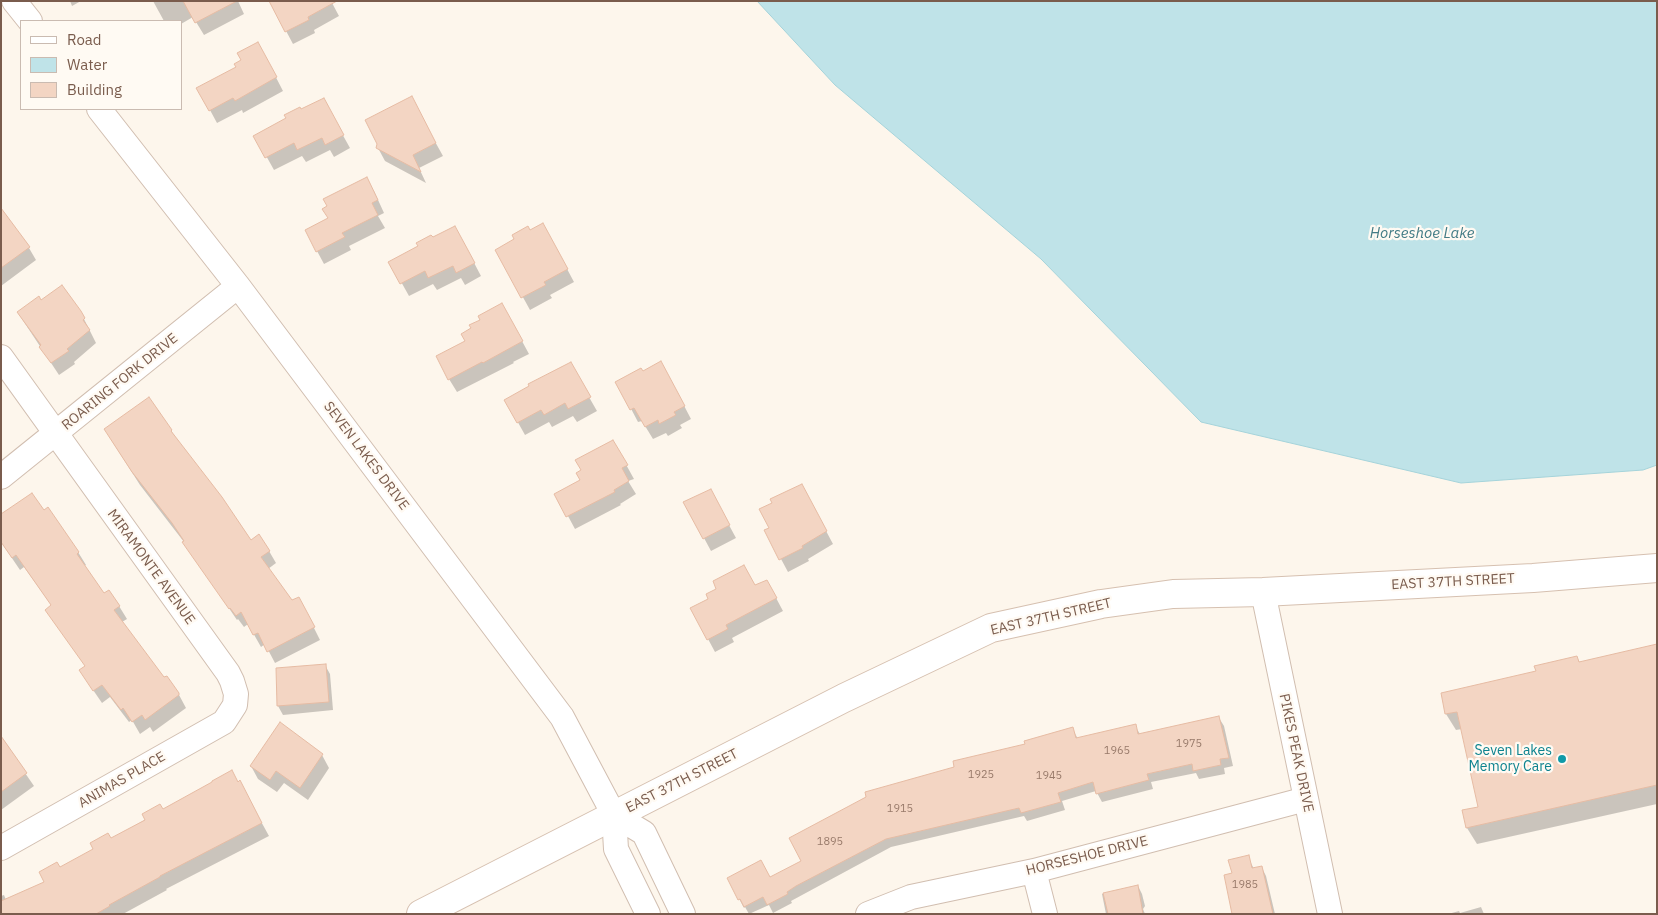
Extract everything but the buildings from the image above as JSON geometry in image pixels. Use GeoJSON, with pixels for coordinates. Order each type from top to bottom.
{"type":"FeatureCollection","features":[{"type":"Feature","properties":{"kind":"main road","name":"EAST 37TH STREET"},"geometry":{"type":"LineString","coordinates":[[420,914],[844,698],[991,628],[1101,604],[1172,594],[1263,592],[1533,578],[1657,568]]}},
{"type":"Feature","properties":{"kind":"street"},"geometry":{"type":"LineString","coordinates":[[14,1],[29,20]]}},
{"type":"Feature","properties":{"kind":"street","name":"SEVEN LAKES DRIVE"},"geometry":{"type":"LineString","coordinates":[[100,110],[238,286],[562,717],[614,815],[616,849],[648,914]]}},
{"type":"Feature","properties":{"kind":"street","name":"ROARING FORK DRIVE"},"geometry":{"type":"LineString","coordinates":[[1,477],[238,286]]}},
{"type":"Feature","properties":{"kind":"street","name":"MIRAMONTE AVENUE"},"geometry":{"type":"LineString","coordinates":[[1,357],[228,673],[236,694],[235,705]]}},
{"type":"Feature","properties":{"kind":"street","name":"PIKES PEAK DRIVE"},"geometry":{"type":"LineString","coordinates":[[1263,592],[1330,914]]}},
{"type":"Feature","properties":{"kind":"street","name":"ANIMAS PLACE"},"geometry":{"type":"LineString","coordinates":[[1,848],[224,722],[235,705]]}},
{"type":"Feature","properties":{"kind":"street","name":"HORSESHOE DRIVE"},"geometry":{"type":"LineString","coordinates":[[868,914],[911,897],[1034,871],[1306,799]]}},
{"type":"Feature","properties":{"kind":"street"},"geometry":{"type":"LineString","coordinates":[[614,815],[644,833],[683,914]]}},
{"type":"Feature","properties":{"kind":"street"},"geometry":{"type":"LineString","coordinates":[[1034,871],[1044,914]]}},
{"type":"Feature","properties":{"kind":"water","name":"Horseshoe Lake"},"geometry":{"type":"Polygon","coordinates":[[[757,1],[1657,1],[1657,465],[1643,470],[1461,483],[1201,422],[1041,259],[835,85],[757,1]]]}},
{"type":"Feature","properties":{"kind":"place","name":"Seven Lakes Memory Care"},"geometry":{"type":"Point","coordinates":[1562,759]}}]}
